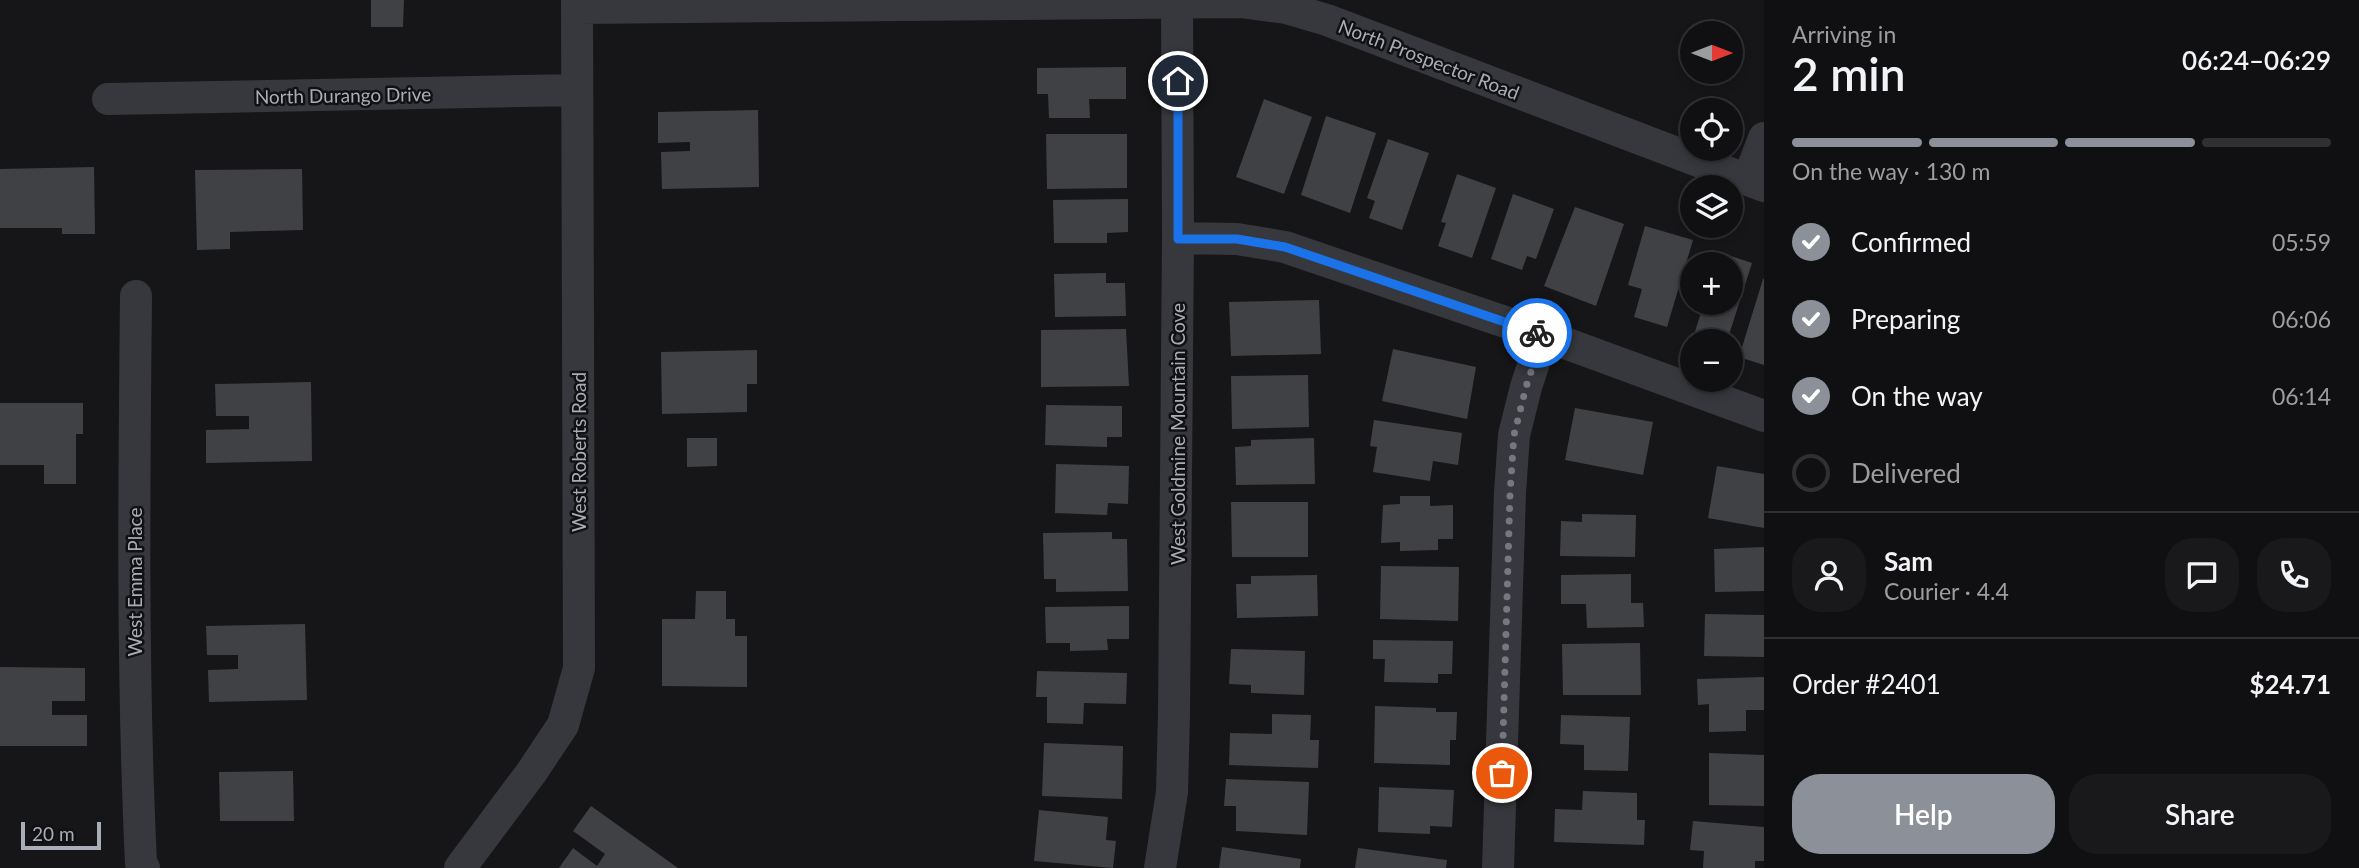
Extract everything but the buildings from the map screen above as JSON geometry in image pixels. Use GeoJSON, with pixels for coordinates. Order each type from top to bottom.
{"type":"FeatureCollection","features":[{"type":"Feature","properties":{"kind":"street","name":"North Prospector Road"},"geometry":{"type":"LineString","coordinates":[[577,4],[1177,1],[1240,2],[1286,8],[1327,20],[1756,183]]}},
{"type":"Feature","properties":{"kind":"street","name":"West Goldmine Mountain Cove"},"geometry":{"type":"LineString","coordinates":[[1160,868],[1172,792],[1178,239],[1177,1]]}},
{"type":"Feature","properties":{"kind":"street","name":"West Roberts Road"},"geometry":{"type":"LineString","coordinates":[[460,868],[563,725],[579,668],[577,4]]}},
{"type":"Feature","properties":{"kind":"street","name":"North Durango Drive"},"geometry":{"type":"LineString","coordinates":[[108,99],[578,90]]}},
{"type":"Feature","properties":{"kind":"street"},"geometry":{"type":"LineString","coordinates":[[1756,183],[1764,138]]}},
{"type":"Feature","properties":{"kind":"street"},"geometry":{"type":"LineString","coordinates":[[1178,239],[1237,239],[1285,247],[1543,335],[1764,416]]}},
{"type":"Feature","properties":{"kind":"street","name":"West Emma Place"},"geometry":{"type":"LineString","coordinates":[[136,296],[133,598],[137,779],[141,863],[144,868]]}},
{"type":"Feature","properties":{"kind":"street"},"geometry":{"type":"LineString","coordinates":[[1498,868],[1514,435],[1543,335]]}},
{"type":"Feature","properties":{"kind":"way so far"},"geometry":{"type":"LineString","coordinates":[[1502,773],[1514,435],[1543,335],[1537,333]]}},
{"type":"Feature","properties":{"kind":"route"},"geometry":{"type":"LineString","coordinates":[[1178,81],[1178,239],[1237,239],[1285,247],[1537,333]]}}]}
